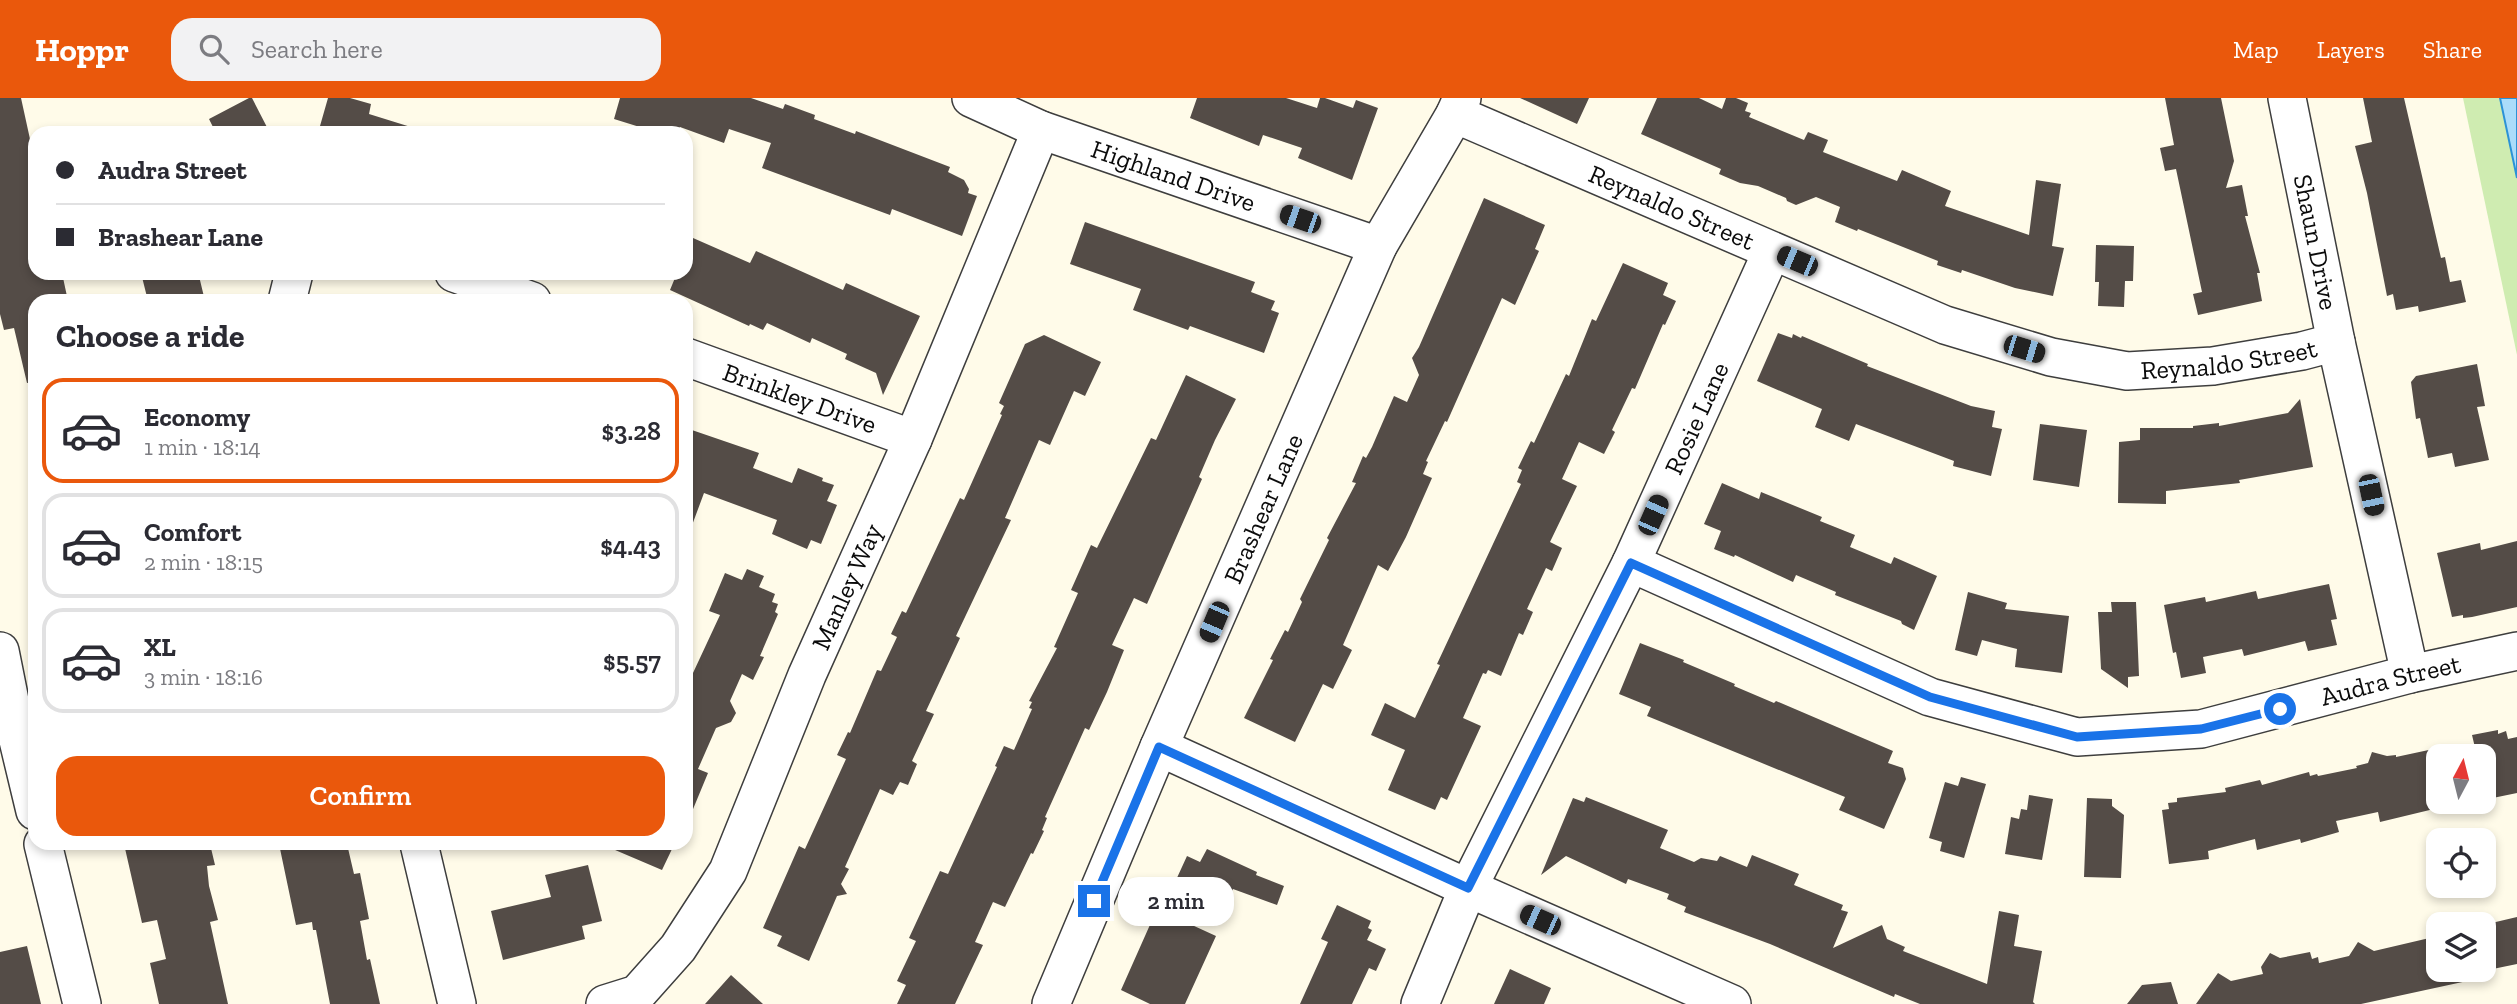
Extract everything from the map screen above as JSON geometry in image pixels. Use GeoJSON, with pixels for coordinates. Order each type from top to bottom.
{"type":"FeatureCollection","features":[{"type":"Feature","properties":{"kind":"street","name":"Highland Drive"},"geometry":{"type":"LineString","coordinates":[[971,98],[1041,130],[1378,246]]}},
{"type":"Feature","properties":{"kind":"street","name":"Shaun Drive"},"geometry":{"type":"LineString","coordinates":[[2287,98],[2336,342],[2410,674]]}},
{"type":"Feature","properties":{"kind":"street","name":"Reynaldo Street"},"geometry":{"type":"LineString","coordinates":[[1459,106],[1772,251],[1945,325],[2050,358],[2127,371],[2213,366],[2302,351],[2336,342]]}},
{"type":"Feature","properties":{"kind":"street","name":"Brashear Lane"},"geometry":{"type":"LineString","coordinates":[[1051,1004],[1159,747],[1378,246],[1459,106]]}},
{"type":"Feature","properties":{"kind":"street","name":"Manley Way"},"geometry":{"type":"LineString","coordinates":[[605,1004],[637,994],[678,948],[728,871],[807,676],[913,439],[1041,130]]}},
{"type":"Feature","properties":{"kind":"street","name":"Rosie Lane"},"geometry":{"type":"LineString","coordinates":[[1420,1004],[1468,888],[1631,563],[1772,251]]}},
{"type":"Feature","properties":{"kind":"street"},"geometry":{"type":"LineString","coordinates":[[474,280],[512,294]]}},
{"type":"Feature","properties":{"kind":"street","name":"Brinkley Drive"},"geometry":{"type":"LineString","coordinates":[[693,360],[913,439]]}},
{"type":"Feature","properties":{"kind":"street","name":"Audra Street"},"geometry":{"type":"LineString","coordinates":[[1631,563],[1930,697],[2077,737],[2201,729],[2410,674],[2517,651]]}},
{"type":"Feature","properties":{"kind":"street"},"geometry":{"type":"LineString","coordinates":[[0,651],[8,738],[28,792]]}},
{"type":"Feature","properties":{"kind":"street"},"geometry":{"type":"LineString","coordinates":[[1159,747],[1468,888],[1732,1004]]}},
{"type":"Feature","properties":{"kind":"street"},"geometry":{"type":"LineString","coordinates":[[44,850],[82,1004]]}},
{"type":"Feature","properties":{"kind":"street"},"geometry":{"type":"LineString","coordinates":[[420,850],[457,1004]]}},
{"type":"Feature","properties":{"kind":"green space"},"geometry":{"type":"Polygon","coordinates":[[[2463,98],[2517,98],[2517,355],[2463,98]]]}},
{"type":"Feature","properties":{"kind":"water"},"geometry":{"type":"Polygon","coordinates":[[[2500,98],[2517,98],[2517,178],[2500,98]]]}},
{"type":"Feature","properties":{"kind":"building"},"geometry":{"type":"Polygon","coordinates":[[[0,98],[21,98],[28,130],[28,280],[64,280],[66,294],[28,294],[28,383],[14,328],[4,330],[0,314],[0,98]]]}},
{"type":"Feature","properties":{"kind":"building"},"geometry":{"type":"Polygon","coordinates":[[[252,98],[266,126],[212,126],[209,119],[252,98]]]}},
{"type":"Feature","properties":{"kind":"building"},"geometry":{"type":"Polygon","coordinates":[[[328,98],[350,98],[371,104],[369,114],[408,126],[320,126],[328,98]]]}},
{"type":"Feature","properties":{"kind":"building"},"geometry":{"type":"Polygon","coordinates":[[[620,98],[751,98],[783,109],[785,104],[815,115],[814,119],[855,134],[856,131],[950,167],[948,172],[964,180],[969,189],[968,193],[977,196],[962,236],[892,209],[890,215],[762,168],[771,143],[729,129],[724,143],[693,132],[693,126],[636,126],[614,119],[620,98]]]}},
{"type":"Feature","properties":{"kind":"building"},"geometry":{"type":"Polygon","coordinates":[[[1197,98],[1286,98],[1317,108],[1320,98],[1325,98],[1353,108],[1356,100],[1378,108],[1352,180],[1298,158],[1302,148],[1263,135],[1259,146],[1190,118],[1197,98]]]}},
{"type":"Feature","properties":{"kind":"building"},"geometry":{"type":"Polygon","coordinates":[[[1520,98],[1589,98],[1577,124],[1520,98]]]}},
{"type":"Feature","properties":{"kind":"building"},"geometry":{"type":"Polygon","coordinates":[[[1657,98],[1699,98],[1722,109],[1726,98],[1736,98],[1748,103],[1745,111],[1751,113],[1749,117],[1804,140],[1808,132],[1828,140],[1823,152],[1897,181],[1902,170],[1951,191],[1945,206],[2029,235],[2036,180],[2061,184],[2052,246],[2064,248],[2053,296],[1937,265],[1938,261],[1835,222],[1840,207],[1816,197],[1796,205],[1758,186],[1740,183],[1719,174],[1721,169],[1641,134],[1657,98]]]}},
{"type":"Feature","properties":{"kind":"building"},"geometry":{"type":"Polygon","coordinates":[[[2165,98],[2221,98],[2234,161],[2226,188],[2242,185],[2248,216],[2245,216],[2260,273],[2257,273],[2262,301],[2198,315],[2193,294],[2202,292],[2176,169],[2165,171],[2160,148],[2174,145],[2165,98]]]}},
{"type":"Feature","properties":{"kind":"building"},"geometry":{"type":"Polygon","coordinates":[[[2363,98],[2404,98],[2441,258],[2445,257],[2450,282],[2461,280],[2466,302],[2419,312],[2418,306],[2396,310],[2393,294],[2387,296],[2355,146],[2372,142],[2363,98]]]}},
{"type":"Feature","properties":{"kind":"building"},"geometry":{"type":"Polygon","coordinates":[[[1484,198],[1545,225],[1535,249],[1539,251],[1515,305],[1502,298],[1447,422],[1445,421],[1426,461],[1428,462],[1423,474],[1432,478],[1406,537],[1388,571],[1378,565],[1343,645],[1352,650],[1333,689],[1323,684],[1295,742],[1244,718],[1273,660],[1270,659],[1285,630],[1288,632],[1302,602],[1300,599],[1329,540],[1327,538],[1356,483],[1352,482],[1363,456],[1366,458],[1372,447],[1394,396],[1407,402],[1419,375],[1412,358],[1484,198]]]}},
{"type":"Feature","properties":{"kind":"building"},"geometry":{"type":"Polygon","coordinates":[[[1085,222],[1255,282],[1251,292],[1275,301],[1271,310],[1279,313],[1264,353],[1190,326],[1188,330],[1133,310],[1141,289],[1070,264],[1085,222]]]}},
{"type":"Feature","properties":{"kind":"building"},"geometry":{"type":"Polygon","coordinates":[[[693,238],[750,263],[756,251],[843,290],[846,283],[920,316],[883,395],[876,373],[845,359],[847,354],[812,338],[810,343],[767,323],[763,330],[750,324],[749,326],[693,300],[693,294],[679,294],[670,290],[674,280],[693,280],[693,238]]]}},
{"type":"Feature","properties":{"kind":"building"},"geometry":{"type":"Polygon","coordinates":[[[2096,245],[2134,246],[2133,281],[2125,281],[2124,307],[2098,306],[2099,282],[2095,282],[2096,245]]]}},
{"type":"Feature","properties":{"kind":"building"},"geometry":{"type":"Polygon","coordinates":[[[1623,263],[1668,283],[1663,295],[1676,301],[1635,389],[1632,388],[1612,430],[1615,432],[1604,454],[1579,442],[1562,479],[1577,486],[1550,542],[1562,548],[1552,571],[1546,568],[1527,609],[1533,612],[1523,635],[1519,633],[1501,676],[1488,670],[1486,674],[1483,673],[1463,718],[1481,726],[1447,800],[1441,797],[1435,810],[1388,790],[1405,750],[1371,735],[1385,703],[1415,718],[1440,665],[1437,664],[1521,484],[1517,482],[1522,470],[1518,468],[1531,441],[1534,443],[1566,374],[1569,376],[1592,319],[1596,321],[1623,263]]]}},
{"type":"Feature","properties":{"kind":"building"},"geometry":{"type":"Polygon","coordinates":[[[143,280],[200,280],[203,294],[146,294],[143,280]]]}},
{"type":"Feature","properties":{"kind":"building"},"geometry":{"type":"Polygon","coordinates":[[[1778,333],[1792,338],[1793,334],[1801,338],[1802,336],[1868,364],[1867,366],[1971,406],[1995,411],[1992,427],[2002,429],[1991,476],[1953,466],[1954,461],[1856,424],[1849,441],[1815,427],[1822,409],[1757,381],[1778,333]]]}},
{"type":"Feature","properties":{"kind":"building"},"geometry":{"type":"Polygon","coordinates":[[[1044,335],[1101,362],[1085,396],[1074,391],[1050,445],[1039,440],[1005,518],[1011,520],[956,636],[960,638],[926,711],[934,714],[912,761],[917,764],[908,785],[900,782],[893,795],[880,789],[845,867],[849,869],[841,884],[847,894],[837,896],[809,961],[777,946],[782,936],[763,928],[799,846],[805,849],[846,759],[837,755],[848,732],[850,733],[877,670],[881,671],[897,637],[891,634],[902,611],[906,613],[960,498],[964,500],[1002,415],[1000,414],[1004,406],[999,403],[1025,344],[1044,335]]]}},
{"type":"Feature","properties":{"kind":"building"},"geometry":{"type":"Polygon","coordinates":[[[2477,364],[2485,406],[2477,407],[2489,460],[2455,467],[2452,453],[2428,458],[2420,418],[2416,419],[2411,382],[2416,376],[2477,364]]]}},
{"type":"Feature","properties":{"kind":"building"},"geometry":{"type":"Polygon","coordinates":[[[1186,375],[1236,399],[1215,440],[1199,477],[1202,479],[1147,604],[1134,598],[1112,645],[1124,650],[1107,692],[1089,730],[1085,728],[1045,817],[1044,831],[1005,907],[993,902],[975,942],[983,945],[955,1004],[897,1004],[906,985],[897,981],[916,941],[909,938],[940,871],[948,874],[1004,746],[1014,750],[1032,709],[1029,708],[1032,702],[1029,701],[1057,648],[1054,647],[1078,593],[1071,590],[1091,545],[1097,548],[1151,438],[1156,440],[1186,375]]]}},
{"type":"Feature","properties":{"kind":"building"},"geometry":{"type":"Polygon","coordinates":[[[2300,399],[2313,467],[2239,480],[2240,483],[2166,491],[2166,504],[2118,503],[2119,442],[2140,440],[2140,428],[2193,428],[2219,423],[2219,426],[2288,413],[2300,399]]]}},
{"type":"Feature","properties":{"kind":"building"},"geometry":{"type":"Polygon","coordinates":[[[2040,424],[2087,430],[2079,487],[2033,480],[2040,424]]]}},
{"type":"Feature","properties":{"kind":"building"},"geometry":{"type":"Polygon","coordinates":[[[693,430],[759,453],[753,468],[792,483],[798,468],[823,478],[822,481],[834,485],[827,501],[837,505],[821,544],[811,540],[807,549],[772,534],[777,520],[704,493],[693,523],[693,430]]]}},
{"type":"Feature","properties":{"kind":"building"},"geometry":{"type":"Polygon","coordinates":[[[1722,483],[1759,499],[1761,492],[1822,517],[1820,521],[1855,535],[1850,547],[1891,564],[1894,557],[1937,576],[1914,630],[1901,621],[1835,595],[1836,592],[1796,575],[1793,582],[1735,555],[1734,557],[1714,549],[1721,531],[1704,524],[1722,483]]]}},
{"type":"Feature","properties":{"kind":"building"},"geometry":{"type":"Polygon","coordinates":[[[2517,541],[2517,607],[2472,617],[2452,617],[2437,553],[2480,543],[2481,550],[2517,541]]]}},
{"type":"Feature","properties":{"kind":"building"},"geometry":{"type":"Polygon","coordinates":[[[747,569],[764,576],[759,587],[775,594],[772,602],[778,604],[775,612],[778,614],[760,656],[764,657],[753,680],[742,674],[730,701],[736,713],[731,722],[716,728],[698,769],[708,773],[693,809],[693,673],[720,615],[709,611],[725,573],[742,580],[747,569]]]}},
{"type":"Feature","properties":{"kind":"building"},"geometry":{"type":"Polygon","coordinates":[[[2329,584],[2337,619],[2331,620],[2337,645],[2308,651],[2305,641],[2244,656],[2242,649],[2203,657],[2206,673],[2181,678],[2176,652],[2173,653],[2164,605],[2205,597],[2206,602],[2256,591],[2258,599],[2329,584]]]}},
{"type":"Feature","properties":{"kind":"building"},"geometry":{"type":"Polygon","coordinates":[[[1968,592],[2007,603],[2005,609],[2069,616],[2062,673],[2015,667],[2017,649],[1982,640],[1977,656],[1955,650],[1968,592]]]}},
{"type":"Feature","properties":{"kind":"building"},"geometry":{"type":"Polygon","coordinates":[[[2111,602],[2136,602],[2139,676],[2128,677],[2128,688],[2101,669],[2098,612],[2112,612],[2111,602]]]}},
{"type":"Feature","properties":{"kind":"building"},"geometry":{"type":"Polygon","coordinates":[[[1640,643],[1684,660],[1683,662],[1735,684],[1734,686],[1893,751],[1888,763],[1903,768],[1906,779],[1884,829],[1839,810],[1845,797],[1647,716],[1651,707],[1619,694],[1640,643]]]}},
{"type":"Feature","properties":{"kind":"building"},"geometry":{"type":"Polygon","coordinates":[[[2498,730],[2498,734],[2506,731],[2508,739],[2517,737],[2517,793],[2496,797],[2496,744],[2474,744],[2472,735],[2498,730]]]}},
{"type":"Feature","properties":{"kind":"building"},"geometry":{"type":"Polygon","coordinates":[[[2426,751],[2426,811],[2380,822],[2378,812],[2336,821],[2339,832],[2301,843],[2300,839],[2257,850],[2255,839],[2208,851],[2209,859],[2169,864],[2162,810],[2169,809],[2168,803],[2177,802],[2177,798],[2226,792],[2225,788],[2260,780],[2262,785],[2309,772],[2310,776],[2318,776],[2357,768],[2356,766],[2368,763],[2372,752],[2396,757],[2426,751]]]}},
{"type":"Feature","properties":{"kind":"building"},"geometry":{"type":"Polygon","coordinates":[[[1961,777],[1986,784],[1964,858],[1940,851],[1942,842],[1929,838],[1945,782],[1958,786],[1961,777]]]}},
{"type":"Feature","properties":{"kind":"building"},"geometry":{"type":"Polygon","coordinates":[[[2029,795],[2053,799],[2042,860],[2005,854],[2011,817],[2019,819],[2021,809],[2027,810],[2029,795]]]}},
{"type":"Feature","properties":{"kind":"building"},"geometry":{"type":"Polygon","coordinates":[[[1586,797],[1668,830],[1660,848],[1694,862],[1701,858],[1717,861],[1720,856],[1747,867],[1752,855],[1799,874],[1794,885],[1843,905],[1841,910],[1848,912],[1833,948],[1882,925],[1887,939],[1905,947],[1903,951],[1987,984],[1999,911],[2019,915],[2014,946],[2042,951],[2033,1002],[2035,1004],[1920,1004],[1895,994],[1894,997],[1770,944],[1684,912],[1686,907],[1667,899],[1669,894],[1628,879],[1626,884],[1566,856],[1541,875],[1573,798],[1584,802],[1586,797]]]}},
{"type":"Feature","properties":{"kind":"building"},"geometry":{"type":"Polygon","coordinates":[[[2087,798],[2112,799],[2112,806],[2124,815],[2121,878],[2084,877],[2087,798]]]}},
{"type":"Feature","properties":{"kind":"building"},"geometry":{"type":"Polygon","coordinates":[[[1207,849],[1257,872],[1256,875],[1284,886],[1277,905],[1233,889],[1227,901],[1176,880],[1187,856],[1200,862],[1207,849]]]}},
{"type":"Feature","properties":{"kind":"building"},"geometry":{"type":"Polygon","coordinates":[[[125,850],[211,850],[215,865],[207,866],[218,920],[210,922],[228,1004],[159,1004],[150,963],[166,959],[157,920],[142,923],[125,850]]]}},
{"type":"Feature","properties":{"kind":"building"},"geometry":{"type":"Polygon","coordinates":[[[280,850],[348,850],[354,874],[360,873],[369,919],[360,921],[367,960],[370,959],[380,1004],[330,1004],[316,930],[313,930],[312,922],[296,925],[280,850]]]}},
{"type":"Feature","properties":{"kind":"building"},"geometry":{"type":"Polygon","coordinates":[[[615,850],[672,850],[662,870],[615,850]]]}},
{"type":"Feature","properties":{"kind":"building"},"geometry":{"type":"Polygon","coordinates":[[[588,865],[602,921],[582,926],[585,939],[503,960],[491,911],[551,897],[545,875],[588,865]]]}},
{"type":"Feature","properties":{"kind":"building"},"geometry":{"type":"Polygon","coordinates":[[[1337,905],[1371,921],[1368,928],[1372,930],[1367,940],[1386,949],[1376,971],[1369,968],[1352,1004],[1300,1004],[1328,942],[1321,939],[1337,905]]]}},
{"type":"Feature","properties":{"kind":"building"},"geometry":{"type":"Polygon","coordinates":[[[1157,909],[1216,936],[1185,1004],[1150,1004],[1121,990],[1157,909]]]}},
{"type":"Feature","properties":{"kind":"building"},"geometry":{"type":"Polygon","coordinates":[[[2517,917],[2517,964],[2496,968],[2496,922],[2517,917]]]}},
{"type":"Feature","properties":{"kind":"building"},"geometry":{"type":"Polygon","coordinates":[[[2426,939],[2426,982],[2463,982],[2361,1004],[2196,1004],[2218,973],[2231,981],[2263,974],[2261,967],[2270,953],[2280,958],[2310,952],[2312,959],[2318,957],[2319,963],[2349,956],[2358,942],[2374,951],[2426,939]]]}},
{"type":"Feature","properties":{"kind":"building"},"geometry":{"type":"Polygon","coordinates":[[[27,946],[41,1004],[0,1004],[0,952],[27,946]]]}},
{"type":"Feature","properties":{"kind":"building"},"geometry":{"type":"Polygon","coordinates":[[[1510,969],[1551,988],[1544,1004],[1494,1004],[1510,969]]]}},
{"type":"Feature","properties":{"kind":"building"},"geometry":{"type":"Polygon","coordinates":[[[731,975],[763,1004],[705,1004],[731,975]]]}},
{"type":"Feature","properties":{"kind":"building"},"geometry":{"type":"Polygon","coordinates":[[[2171,982],[2178,1004],[2127,1004],[2142,985],[2171,982]]]}},
{"type":"Feature","properties":{"kind":"route"},"geometry":{"type":"LineString","coordinates":[[1094,901],[1159,747],[1468,888],[1631,563],[1930,697],[2077,737],[2201,729],[2280,709]]}}]}
